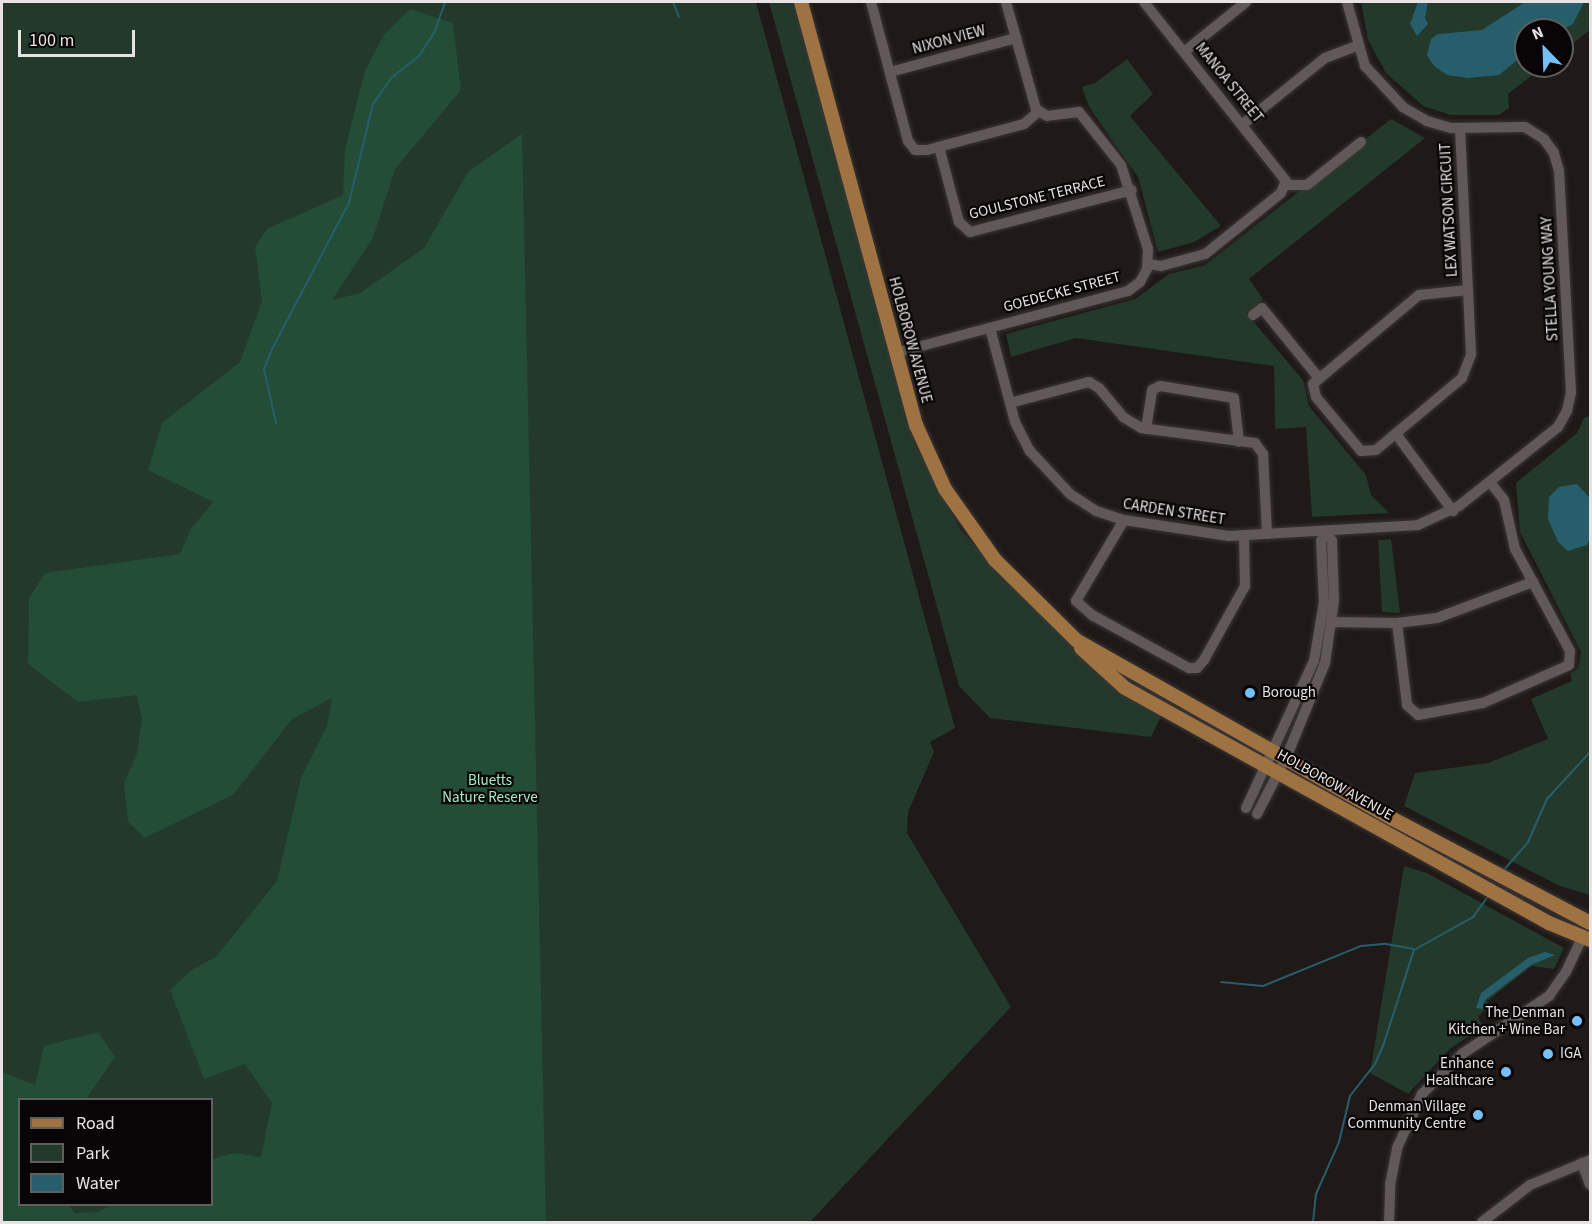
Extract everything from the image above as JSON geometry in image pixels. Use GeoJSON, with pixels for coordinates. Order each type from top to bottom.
{"type":"FeatureCollection","features":[{"type":"Feature","properties":{"kind":"main road","name":"HOLBOROW AVENUE"},"geometry":{"type":"LineString","coordinates":[[801,2],[922,442],[954,504],[995,560],[1076,640],[1100,668],[1125,688],[1550,923],[1586,938]]}},
{"type":"Feature","properties":{"kind":"main road","name":"HOLBOROW AVENUE"},"geometry":{"type":"LineString","coordinates":[[1076,640],[1558,909],[1590,922]]}},
{"type":"Feature","properties":{"kind":"main road"},"geometry":{"type":"LineString","coordinates":[[1586,938],[1590,922]]}},
{"type":"Feature","properties":{"kind":"street"},"geometry":{"type":"LineString","coordinates":[[871,2],[910,145],[921,151],[939,147],[1024,124],[1038,112]]}},
{"type":"Feature","properties":{"kind":"street"},"geometry":{"type":"LineString","coordinates":[[1006,2],[1038,112],[1047,116],[1070,110],[1081,114],[1116,157],[1132,190],[1149,264],[1161,266],[1205,254],[1282,191],[1286,185],[1307,184],[1361,142]]}},
{"type":"Feature","properties":{"kind":"street","name":"MANOA STREET"},"geometry":{"type":"LineString","coordinates":[[1144,2],[1282,173],[1286,185]]}},
{"type":"Feature","properties":{"kind":"street"},"geometry":{"type":"LineString","coordinates":[[1184,52],[1246,2]]}},
{"type":"Feature","properties":{"kind":"street","name":"STELLA YOUNG WAY"},"geometry":{"type":"LineString","coordinates":[[1326,531],[1408,526],[1453,511],[1558,427],[1569,405],[1559,171],[1551,148],[1530,129],[1460,128],[1427,121],[1396,102],[1369,72],[1357,46],[1347,2]]}},
{"type":"Feature","properties":{"kind":"street","name":"NIXON VIEW"},"geometry":{"type":"LineString","coordinates":[[890,72],[1016,38]]}},
{"type":"Feature","properties":{"kind":"street"},"geometry":{"type":"LineString","coordinates":[[1243,124],[1321,61],[1357,46]]}},
{"type":"Feature","properties":{"kind":"street","name":"LEX WATSON CIRCUIT"},"geometry":{"type":"LineString","coordinates":[[1460,128],[1468,290],[1471,354],[1466,373],[1372,452],[1358,449],[1314,395],[1313,384],[1318,377],[1419,296],[1468,290]]}},
{"type":"Feature","properties":{"kind":"street","name":"GOULSTONE TERRACE"},"geometry":{"type":"LineString","coordinates":[[939,147],[959,222],[968,231],[1132,190]]}},
{"type":"Feature","properties":{"kind":"street","name":"GOEDECKE STREET"},"geometry":{"type":"LineString","coordinates":[[896,353],[1128,291],[1140,282],[1149,264]]}},
{"type":"Feature","properties":{"kind":"street"},"geometry":{"type":"LineString","coordinates":[[1253,315],[1262,308],[1318,377]]}},
{"type":"Feature","properties":{"kind":"street","name":"CARDEN STREET"},"geometry":{"type":"LineString","coordinates":[[990,328],[1010,403],[1026,444],[1054,480],[1087,506],[1124,520],[1244,535],[1326,531]]}},
{"type":"Feature","properties":{"kind":"street"},"geometry":{"type":"LineString","coordinates":[[1010,403],[1091,383],[1127,420],[1146,429],[1254,442],[1262,450],[1267,534]]}},
{"type":"Feature","properties":{"kind":"street"},"geometry":{"type":"LineString","coordinates":[[1146,429],[1152,390],[1160,386],[1234,398],[1239,442]]}},
{"type":"Feature","properties":{"kind":"street"},"geometry":{"type":"LineString","coordinates":[[1396,434],[1453,511]]}},
{"type":"Feature","properties":{"kind":"street"},"geometry":{"type":"LineString","coordinates":[[1397,623],[1407,703],[1412,712],[1438,713],[1483,703],[1565,670],[1570,663],[1570,651],[1510,537],[1504,500],[1490,482]]}},
{"type":"Feature","properties":{"kind":"street"},"geometry":{"type":"LineString","coordinates":[[1124,520],[1076,601],[1092,615],[1189,668],[1197,668],[1204,660],[1245,586],[1244,535]]}},
{"type":"Feature","properties":{"kind":"street"},"geometry":{"type":"LineString","coordinates":[[1257,814],[1273,769],[1321,676],[1332,622],[1332,541],[1326,532],[1321,541],[1324,602],[1314,661],[1280,754]]}},
{"type":"Feature","properties":{"kind":"street"},"geometry":{"type":"LineString","coordinates":[[1332,622],[1397,623],[1437,618],[1533,582]]}},
{"type":"Feature","properties":{"kind":"street"},"geometry":{"type":"LineString","coordinates":[[1246,808],[1273,769]]}},
{"type":"Feature","properties":{"kind":"street"},"geometry":{"type":"LineString","coordinates":[[1389,1222],[1390,1185],[1397,1148],[1422,1094],[1462,1054],[1549,996],[1586,938]]}},
{"type":"Feature","properties":{"kind":"street"},"geometry":{"type":"LineString","coordinates":[[1482,1222],[1530,1185],[1586,1161],[1590,1185]]}},
{"type":"Feature","properties":{"kind":"green space","name":"Bluetts Nature Reserve"},"geometry":{"type":"Polygon","coordinates":[[[2,2],[756,2],[955,728],[930,742],[934,752],[908,812],[907,833],[1011,1007],[810,1222],[2,1222],[2,2]]]}},
{"type":"Feature","properties":{"kind":"green space"},"geometry":{"type":"Polygon","coordinates":[[[769,2],[795,2],[914,442],[961,530],[981,553],[1115,688],[1161,716],[1151,737],[990,718],[959,686],[769,2]]]}},
{"type":"Feature","properties":{"kind":"green space"},"geometry":{"type":"Polygon","coordinates":[[[1361,2],[1590,2],[1590,30],[1574,43],[1574,18],[1514,18],[1514,78],[1529,78],[1508,94],[1509,108],[1499,115],[1450,115],[1423,106],[1386,73],[1368,40],[1361,2]]]}},
{"type":"Feature","properties":{"kind":"green space"},"geometry":{"type":"Polygon","coordinates":[[[410,9],[453,23],[461,90],[395,169],[373,238],[332,300],[360,293],[424,248],[468,172],[522,134],[546,1222],[2,1222],[2,1072],[35,1085],[44,1046],[98,1032],[115,1057],[87,1098],[18,1098],[18,1206],[70,1206],[74,1213],[97,1212],[109,1206],[213,1206],[213,1159],[235,1153],[261,1157],[272,1103],[245,1064],[204,1079],[170,990],[193,969],[216,957],[277,881],[301,778],[327,726],[332,698],[292,719],[234,794],[145,838],[128,822],[124,784],[137,753],[142,719],[137,695],[78,702],[28,664],[29,598],[45,573],[180,554],[191,529],[213,502],[148,470],[162,423],[240,362],[262,301],[255,247],[267,229],[343,195],[345,149],[365,71],[384,35],[410,9]]]}},
{"type":"Feature","properties":{"kind":"green space"},"geometry":{"type":"Polygon","coordinates":[[[1127,59],[1153,94],[1130,116],[1221,226],[1194,242],[1158,252],[1138,177],[1089,107],[1082,87],[1095,83],[1127,59]]]}},
{"type":"Feature","properties":{"kind":"green space"},"geometry":{"type":"Polygon","coordinates":[[[1391,119],[1425,138],[1249,279],[1263,299],[1246,313],[1303,380],[1309,406],[1366,475],[1371,495],[1389,513],[1312,517],[1306,427],[1275,429],[1274,366],[1076,338],[1011,357],[1006,334],[1135,299],[1169,274],[1205,265],[1391,119]]]}},
{"type":"Feature","properties":{"kind":"green space"},"geometry":{"type":"Polygon","coordinates":[[[1590,416],[1590,895],[1560,886],[1404,806],[1415,773],[1488,763],[1548,739],[1531,699],[1572,681],[1570,674],[1578,668],[1581,652],[1520,532],[1516,483],[1577,433],[1584,418],[1590,416]]]}},
{"type":"Feature","properties":{"kind":"green space"},"geometry":{"type":"Polygon","coordinates":[[[1391,539],[1400,613],[1382,612],[1378,540],[1391,539]]]}},
{"type":"Feature","properties":{"kind":"green space"},"geometry":{"type":"Polygon","coordinates":[[[1404,866],[1427,873],[1564,948],[1554,969],[1532,966],[1487,1001],[1489,1007],[1478,1016],[1483,1027],[1450,1049],[1408,1094],[1370,1073],[1404,866]]]}},
{"type":"Feature","properties":{"kind":"water"},"geometry":{"type":"Polygon","coordinates":[[[1418,2],[1428,2],[1425,18],[1428,24],[1417,36],[1410,24],[1418,2]]]}},
{"type":"Feature","properties":{"kind":"water"},"geometry":{"type":"Polygon","coordinates":[[[1525,2],[1584,2],[1574,22],[1574,18],[1514,18],[1514,63],[1499,75],[1468,78],[1447,75],[1434,66],[1427,55],[1431,39],[1438,34],[1482,30],[1525,2]]]}},
{"type":"Feature","properties":{"kind":"water"},"geometry":{"type":"Polygon","coordinates":[[[1577,484],[1590,498],[1590,538],[1587,545],[1568,551],[1558,542],[1548,519],[1549,497],[1559,487],[1577,484]]]}},
{"type":"Feature","properties":{"kind":"water"},"geometry":{"type":"Polygon","coordinates":[[[1545,952],[1555,955],[1531,965],[1485,1000],[1483,1009],[1476,1008],[1481,993],[1528,958],[1545,952]]]}},
{"type":"Feature","properties":{"kind":"waterway"},"geometry":{"type":"LineString","coordinates":[[276,423],[264,369],[273,347],[349,203],[373,104],[391,78],[419,56],[434,33],[445,2]]}},
{"type":"Feature","properties":{"kind":"waterway"},"geometry":{"type":"LineString","coordinates":[[673,2],[679,17]]}},
{"type":"Feature","properties":{"kind":"waterway"},"geometry":{"type":"LineString","coordinates":[[1503,871],[1528,842],[1547,799],[1590,752]]}},
{"type":"Feature","properties":{"kind":"waterway"},"geometry":{"type":"LineString","coordinates":[[1313,1222],[1316,1194],[1339,1142],[1350,1096],[1375,1064],[1383,1046],[1414,950],[1473,917],[1490,894]]}},
{"type":"Feature","properties":{"kind":"waterway"},"geometry":{"type":"LineString","coordinates":[[1221,982],[1263,986],[1361,946],[1386,944],[1413,949]]}},
{"type":"Feature","properties":{"kind":"place","name":"Borough"},"geometry":{"type":"Point","coordinates":[1250,693]}},
{"type":"Feature","properties":{"kind":"place","name":"The Denman Kitchen + Wine Bar"},"geometry":{"type":"Point","coordinates":[1577,1021]}},
{"type":"Feature","properties":{"kind":"place","name":"IGA"},"geometry":{"type":"Point","coordinates":[1548,1054]}},
{"type":"Feature","properties":{"kind":"place","name":"Enhance Healthcare"},"geometry":{"type":"Point","coordinates":[1506,1072]}},
{"type":"Feature","properties":{"kind":"place","name":"Denman Village Community Centre"},"geometry":{"type":"Point","coordinates":[1478,1115]}}]}
